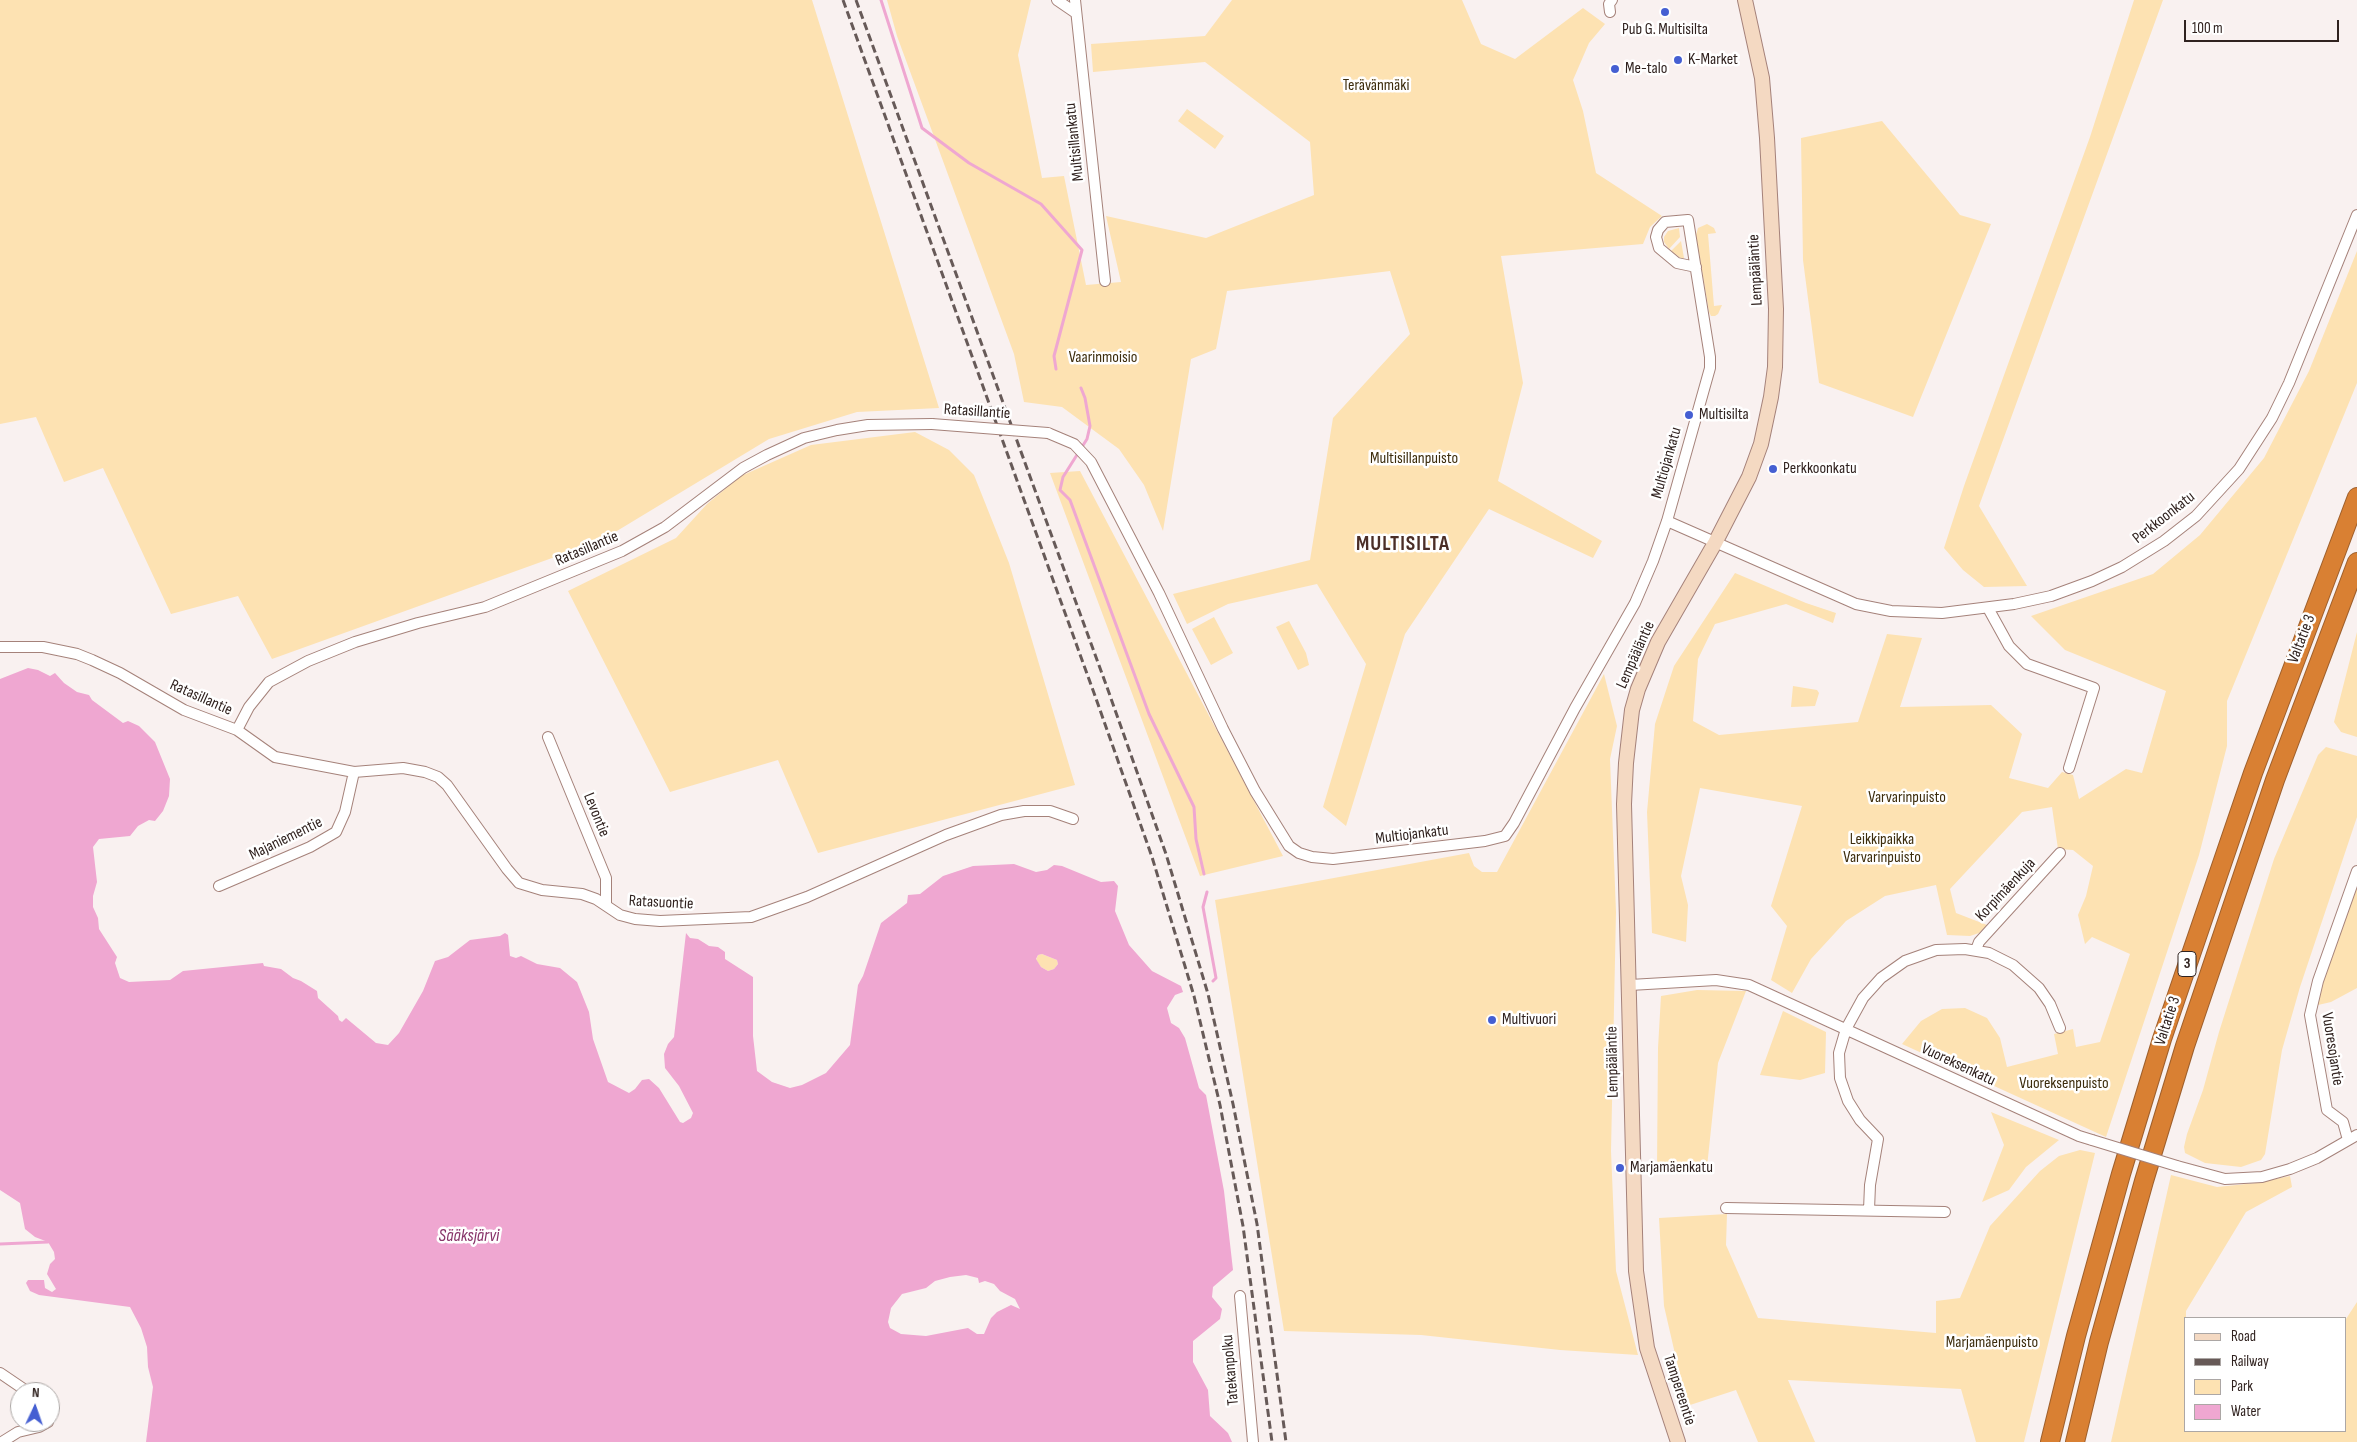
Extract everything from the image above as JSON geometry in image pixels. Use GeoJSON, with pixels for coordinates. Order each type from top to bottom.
{"type":"FeatureCollection","features":[{"type":"Feature","properties":{"kind":"highway","name":"Valtatie 3"},"geometry":{"type":"LineString","coordinates":[[2050,1442],[2076,1336],[2162,1039],[2253,773],[2357,497]]}},
{"type":"Feature","properties":{"kind":"highway","name":"Valtatie 3"},"geometry":{"type":"LineString","coordinates":[[2075,1442],[2104,1323],[2185,1046],[2275,780],[2357,562]]}},
{"type":"Feature","properties":{"kind":"main road","name":"Lempääläntie"},"geometry":{"type":"LineString","coordinates":[[1647,1348],[1636,1270],[1632,1174],[1630,984],[1624,804],[1626,763],[1632,710],[1638,689],[1658,642],[1716,543],[1749,477],[1761,444],[1771,397],[1775,367],[1776,309],[1762,78],[1745,0]]}},
{"type":"Feature","properties":{"kind":"main road","name":"Tampereentie"},"geometry":{"type":"LineString","coordinates":[[1647,1348],[1678,1442]]}},
{"type":"Feature","properties":{"kind":"street"},"geometry":{"type":"LineString","coordinates":[[1057,0],[1076,13]]}},
{"type":"Feature","properties":{"kind":"street","name":"Multisillankatu"},"geometry":{"type":"LineString","coordinates":[[1074,0],[1105,280]]}},
{"type":"Feature","properties":{"kind":"street"},"geometry":{"type":"LineString","coordinates":[[1610,12],[1609,4],[1612,0]]}},
{"type":"Feature","properties":{"kind":"street","name":"Perkkoonkatu"},"geometry":{"type":"LineString","coordinates":[[1716,543],[1856,604],[1906,613],[1942,613],[1988,608],[2051,596],[2092,581],[2122,567],[2172,535],[2196,516],[2239,469],[2272,418],[2357,215]]}},
{"type":"Feature","properties":{"kind":"street","name":"Multiojankatu"},"geometry":{"type":"LineString","coordinates":[[1144,562],[1223,729],[1255,791],[1289,846],[1299,853],[1312,857],[1333,859],[1485,841],[1505,836],[1522,810],[1575,708],[1635,603],[1667,521],[1710,368],[1696,267],[1688,220],[1671,221],[1662,225],[1656,237],[1659,248],[1677,263],[1696,267]]}},
{"type":"Feature","properties":{"kind":"street","name":"Ratasillantie"},"geometry":{"type":"LineString","coordinates":[[0,647],[43,647],[77,654],[120,673],[184,710],[237,730],[248,707],[269,682],[308,660],[355,642],[418,623],[485,607],[622,552],[665,527],[743,468],[767,455],[804,438],[868,425],[932,424],[1048,433],[1074,444],[1091,462],[1144,562]]}},
{"type":"Feature","properties":{"kind":"street","name":"Multiojankatu"},"geometry":{"type":"LineString","coordinates":[[1667,521],[1716,543]]}},
{"type":"Feature","properties":{"kind":"street"},"geometry":{"type":"LineString","coordinates":[[1988,608],[2009,646],[2027,664],[2094,688],[2069,768]]}},
{"type":"Feature","properties":{"kind":"street","name":"Ratasuontie"},"geometry":{"type":"LineString","coordinates":[[237,730],[276,757],[354,772],[403,768],[425,772],[438,777],[447,785],[507,870],[519,883],[542,890],[582,894],[606,905],[620,915],[635,919],[660,921],[751,917],[807,897],[946,835],[1001,815],[1024,811],[1050,811],[1073,819]]}},
{"type":"Feature","properties":{"kind":"street","name":"Levontie"},"geometry":{"type":"LineString","coordinates":[[548,738],[606,878],[606,905]]}},
{"type":"Feature","properties":{"kind":"street","name":"Majaniementie"},"geometry":{"type":"LineString","coordinates":[[219,886],[310,847],[336,832],[345,812],[354,772]]}},
{"type":"Feature","properties":{"kind":"street","name":"Korpimäenkuja"},"geometry":{"type":"LineString","coordinates":[[1976,950],[1978,942],[2060,853]]}},
{"type":"Feature","properties":{"kind":"street","name":"Vuoresojantie"},"geometry":{"type":"LineString","coordinates":[[2352,1138],[2343,1122],[2326,1110],[2310,1015],[2318,981],[2357,871]]}},
{"type":"Feature","properties":{"kind":"street"},"geometry":{"type":"LineString","coordinates":[[1869,1210],[1870,1185],[1878,1139],[1853,1111],[1843,1090],[1839,1058],[1846,1030],[1863,998],[1892,968],[1915,956],[1936,950],[1955,948],[1976,950],[2002,958],[2023,972],[2045,996],[2060,1028]]}},
{"type":"Feature","properties":{"kind":"street","name":"Vuoreksenkatu"},"geometry":{"type":"LineString","coordinates":[[1630,984],[1698,980],[1740,983],[1764,991],[2079,1136],[2224,1179],[2262,1177],[2290,1169],[2317,1158],[2352,1138]]}},
{"type":"Feature","properties":{"kind":"street"},"geometry":{"type":"LineString","coordinates":[[1726,1208],[1945,1212]]}},
{"type":"Feature","properties":{"kind":"street","name":"Tatekanpolku"},"geometry":{"type":"LineString","coordinates":[[1240,1296],[1253,1442]]}},
{"type":"Feature","properties":{"kind":"street"},"geometry":{"type":"LineString","coordinates":[[0,1373],[13,1382]]}},
{"type":"Feature","properties":{"kind":"street"},"geometry":{"type":"LineString","coordinates":[[2,1442],[18,1432]]}},
{"type":"Feature","properties":{"kind":"green space"},"geometry":{"type":"Polygon","coordinates":[[[0,0],[812,0],[939,408],[857,412],[769,439],[602,540],[272,659],[238,596],[171,614],[103,468],[64,482],[36,417],[0,424],[0,0]]]}},
{"type":"Feature","properties":{"kind":"green space"},"geometry":{"type":"Polygon","coordinates":[[[887,0],[1031,0],[1018,55],[1042,178],[1064,176],[1086,285],[1121,282],[1106,216],[1206,238],[1314,195],[1310,142],[1205,62],[1093,72],[1091,44],[1205,36],[1232,0],[1462,0],[1481,44],[1515,59],[1583,8],[1605,24],[1589,43],[1573,80],[1583,111],[1596,173],[1662,216],[1650,227],[1643,244],[1501,256],[1523,383],[1498,481],[1602,541],[1593,558],[1489,509],[1405,634],[1346,826],[1323,807],[1366,664],[1317,584],[1228,604],[1187,624],[1173,594],[1310,560],[1333,418],[1410,334],[1390,271],[1227,291],[1216,349],[1191,359],[1163,531],[1144,485],[1119,449],[1062,407],[1024,402],[1014,354],[897,36],[887,0]]]}},
{"type":"Feature","properties":{"kind":"green space"},"geometry":{"type":"Polygon","coordinates":[[[2134,0],[2163,0],[1979,506],[2027,586],[1984,587],[1963,570],[1944,548],[1964,486],[2090,137],[2134,0]]]}},
{"type":"Feature","properties":{"kind":"green space"},"geometry":{"type":"Polygon","coordinates":[[[1187,109],[1224,136],[1215,149],[1178,121],[1187,109]]]}},
{"type":"Feature","properties":{"kind":"green space"},"geometry":{"type":"Polygon","coordinates":[[[1882,121],[1960,215],[1991,224],[1913,417],[1819,383],[1803,260],[1801,138],[1882,121]]]}},
{"type":"Feature","properties":{"kind":"green space"},"geometry":{"type":"Polygon","coordinates":[[[1707,224],[1714,228],[1716,233],[1708,234],[1714,306],[1722,305],[1715,316],[1711,316],[1709,312],[1696,235],[1698,228],[1707,224]]]}},
{"type":"Feature","properties":{"kind":"green space"},"geometry":{"type":"Polygon","coordinates":[[[1679,228],[1680,237],[1669,249],[1664,242],[1664,237],[1668,231],[1679,228]]]}},
{"type":"Feature","properties":{"kind":"green space"},"geometry":{"type":"Polygon","coordinates":[[[1681,241],[1684,258],[1682,259],[1671,251],[1681,241]]]}},
{"type":"Feature","properties":{"kind":"green space"},"geometry":{"type":"Polygon","coordinates":[[[2357,251],[2357,383],[2227,701],[2227,746],[2199,855],[2106,1137],[1902,1044],[1921,1021],[1942,1009],[1965,1008],[1987,1018],[2000,1038],[2007,1067],[2058,1054],[2054,1034],[2073,1029],[2076,1047],[2100,1042],[2130,954],[2092,937],[2085,944],[2078,915],[2086,896],[2093,866],[2073,850],[2058,849],[2052,807],[2022,812],[1950,889],[1956,913],[1987,925],[1979,933],[1970,936],[1947,935],[1936,885],[1885,896],[1846,921],[1811,959],[1792,993],[1771,980],[1787,926],[1771,906],[1802,806],[1700,788],[1681,876],[1688,905],[1686,942],[1652,933],[1647,812],[1655,724],[1674,666],[1735,573],[1806,603],[1836,613],[1833,623],[1786,604],[1715,624],[1698,659],[1693,721],[1719,735],[1858,722],[1887,634],[1922,638],[1900,707],[1991,705],[2022,734],[2009,778],[2048,788],[2062,772],[2073,775],[2079,799],[2126,769],[2142,773],[2166,691],[2065,650],[2031,616],[2153,574],[2200,535],[2264,458],[2309,371],[2357,251]]]}},
{"type":"Feature","properties":{"kind":"green space"},"geometry":{"type":"Polygon","coordinates":[[[915,432],[949,450],[974,475],[1009,563],[1075,785],[818,853],[778,760],[670,792],[568,591],[676,538],[707,504],[741,476],[811,445],[915,432]]]}},
{"type":"Feature","properties":{"kind":"green space"},"geometry":{"type":"Polygon","coordinates":[[[1080,471],[1283,856],[1200,876],[1050,473],[1080,471]]]}},
{"type":"Feature","properties":{"kind":"green space"},"geometry":{"type":"Polygon","coordinates":[[[1214,617],[1233,653],[1211,665],[1192,629],[1214,617]]]}},
{"type":"Feature","properties":{"kind":"green space"},"geometry":{"type":"Polygon","coordinates":[[[1289,621],[1306,653],[1309,665],[1298,670],[1276,627],[1289,621]]]}},
{"type":"Feature","properties":{"kind":"green space"},"geometry":{"type":"Polygon","coordinates":[[[2357,632],[2357,737],[2341,732],[2334,722],[2357,632]]]}},
{"type":"Feature","properties":{"kind":"green space"},"geometry":{"type":"Polygon","coordinates":[[[1604,674],[1617,726],[1610,759],[1616,912],[1611,1151],[1616,1271],[1638,1355],[1560,1350],[1421,1335],[1284,1331],[1215,900],[1469,853],[1474,866],[1482,872],[1497,872],[1604,674]]]}},
{"type":"Feature","properties":{"kind":"green space"},"geometry":{"type":"Polygon","coordinates":[[[1793,686],[1817,690],[1819,693],[1815,706],[1791,707],[1793,686]]]}},
{"type":"Feature","properties":{"kind":"green space"},"geometry":{"type":"Polygon","coordinates":[[[2326,747],[2357,756],[2357,817],[2300,987],[2282,1050],[2265,1154],[2261,1160],[2241,1167],[2205,1163],[2185,1153],[2184,1147],[2187,1134],[2203,1090],[2219,1032],[2274,859],[2318,755],[2326,747]]]}},
{"type":"Feature","properties":{"kind":"green space"},"geometry":{"type":"Polygon","coordinates":[[[2357,883],[2357,988],[2331,1002],[2318,1005],[2317,999],[2357,883]]]}},
{"type":"Feature","properties":{"kind":"green space"},"geometry":{"type":"Polygon","coordinates":[[[1042,954],[1057,960],[1058,964],[1054,969],[1048,971],[1041,967],[1036,960],[1038,955],[1042,954]]]}},
{"type":"Feature","properties":{"kind":"green space"},"geometry":{"type":"Polygon","coordinates":[[[1697,990],[1746,991],[1718,1063],[1707,1167],[1657,1167],[1658,1048],[1661,996],[1697,990]]]}},
{"type":"Feature","properties":{"kind":"green space"},"geometry":{"type":"Polygon","coordinates":[[[1783,1011],[1826,1032],[1825,1073],[1800,1080],[1760,1075],[1783,1011]]]}},
{"type":"Feature","properties":{"kind":"green space"},"geometry":{"type":"Polygon","coordinates":[[[1991,1112],[2059,1140],[2026,1167],[2009,1190],[1982,1202],[2004,1145],[1991,1112]]]}},
{"type":"Feature","properties":{"kind":"green space","name":"Marjamäenpuisto"},"geometry":{"type":"Polygon","coordinates":[[[2080,1150],[2095,1153],[2024,1442],[1976,1442],[1961,1389],[1788,1380],[1815,1442],[1758,1442],[1736,1390],[1687,1406],[1664,1306],[1659,1218],[1727,1214],[1726,1245],[1758,1318],[1936,1333],[1936,1301],[1960,1298],[1990,1226],[2040,1171],[2059,1156],[2080,1150]]]}},
{"type":"Feature","properties":{"kind":"green space"},"geometry":{"type":"Polygon","coordinates":[[[2171,1175],[2217,1187],[2256,1183],[2290,1176],[2292,1187],[2246,1212],[2186,1311],[2186,1317],[2184,1317],[2184,1432],[2347,1432],[2347,1317],[2357,1302],[2357,1442],[2111,1442],[2171,1175]]]}},
{"type":"Feature","properties":{"kind":"water","name":"Sääksjärvi"},"geometry":{"type":"Polygon","coordinates":[[[28,668],[38,670],[50,676],[55,673],[64,683],[77,692],[89,695],[92,700],[123,723],[128,721],[139,726],[155,742],[170,779],[169,796],[163,811],[155,821],[149,820],[138,826],[130,836],[99,839],[93,847],[97,882],[93,896],[93,907],[98,918],[99,929],[117,957],[115,963],[120,978],[129,982],[170,980],[183,971],[263,963],[264,966],[281,969],[317,991],[318,998],[338,1016],[339,1020],[342,1022],[346,1018],[376,1043],[388,1045],[399,1033],[423,991],[435,961],[448,957],[470,940],[500,936],[505,933],[508,935],[510,956],[516,958],[521,956],[537,964],[560,968],[577,982],[589,1012],[593,1039],[608,1082],[629,1093],[642,1080],[649,1079],[659,1088],[680,1122],[683,1123],[691,1118],[693,1113],[679,1086],[665,1068],[664,1054],[668,1044],[674,1037],[686,933],[690,938],[698,939],[709,946],[718,947],[725,952],[725,959],[753,977],[753,1036],[757,1071],[772,1082],[790,1088],[802,1085],[826,1073],[850,1045],[858,985],[863,976],[881,923],[907,903],[908,895],[920,894],[943,876],[973,866],[1014,864],[1036,872],[1047,870],[1054,865],[1062,866],[1101,882],[1114,881],[1118,886],[1115,911],[1129,945],[1152,971],[1181,986],[1183,992],[1175,995],[1167,1008],[1171,1023],[1179,1028],[1185,1038],[1199,1088],[1206,1095],[1224,1191],[1233,1270],[1213,1287],[1212,1297],[1222,1309],[1220,1319],[1193,1341],[1193,1362],[1208,1390],[1210,1416],[1228,1433],[1232,1442],[146,1442],[153,1387],[148,1367],[147,1347],[141,1328],[130,1307],[39,1295],[30,1291],[26,1283],[28,1280],[44,1280],[45,1288],[52,1292],[56,1289],[47,1274],[50,1264],[55,1259],[54,1252],[48,1242],[35,1237],[25,1229],[20,1203],[0,1190],[0,679],[28,668]],[[1042,954],[1038,955],[1036,959],[1041,967],[1048,971],[1054,969],[1058,964],[1057,960],[1042,954]],[[966,1275],[935,1281],[926,1288],[902,1294],[891,1308],[888,1322],[890,1328],[901,1334],[926,1336],[968,1328],[977,1334],[984,1334],[991,1318],[997,1312],[1011,1305],[1020,1309],[1015,1299],[1000,1291],[994,1284],[985,1281],[979,1283],[978,1278],[966,1275]]]}},
{"type":"Feature","properties":{"kind":"waterway"},"geometry":{"type":"LineString","coordinates":[[881,0],[922,128],[969,163],[1041,204],[1082,250],[1054,356],[1056,369]]}},
{"type":"Feature","properties":{"kind":"waterway"},"geometry":{"type":"LineString","coordinates":[[1081,388],[1085,398],[1090,426],[1087,439],[1063,477],[1060,490],[1070,500],[1149,714],[1194,807],[1196,839],[1204,874]]}},
{"type":"Feature","properties":{"kind":"waterway"},"geometry":{"type":"LineString","coordinates":[[1207,892],[1203,907],[1216,978],[1213,981]]}},
{"type":"Feature","properties":{"kind":"waterway"},"geometry":{"type":"LineString","coordinates":[[0,1244],[48,1242]]}},
{"type":"Feature","properties":{"kind":"railway"},"geometry":{"type":"LineString","coordinates":[[843,0],[1152,857],[1194,996],[1220,1105],[1243,1226],[1272,1442]]}},
{"type":"Feature","properties":{"kind":"railway"},"geometry":{"type":"LineString","coordinates":[[856,0],[1108,690],[1166,854],[1208,994],[1233,1104],[1257,1224],[1286,1442]]}},
{"type":"Feature","properties":{"kind":"place","name":"Pub G. Multisilta"},"geometry":{"type":"Point","coordinates":[1665,12]}},
{"type":"Feature","properties":{"kind":"place","name":"K-Market"},"geometry":{"type":"Point","coordinates":[1678,60]}},
{"type":"Feature","properties":{"kind":"place","name":"Me-talo"},"geometry":{"type":"Point","coordinates":[1615,69]}},
{"type":"Feature","properties":{"kind":"place","name":"Multisilta"},"geometry":{"type":"Point","coordinates":[1689,415]}},
{"type":"Feature","properties":{"kind":"place","name":"Perkkoonkatu"},"geometry":{"type":"Point","coordinates":[1773,469]}},
{"type":"Feature","properties":{"kind":"place","name":"Multivuori"},"geometry":{"type":"Point","coordinates":[1492,1020]}},
{"type":"Feature","properties":{"kind":"place","name":"Marjamäenkatu"},"geometry":{"type":"Point","coordinates":[1620,1168]}},
{"type":"Feature","properties":{"kind":"district","name":"MULTISILTA"},"geometry":{"type":"Point","coordinates":[1403,545]}},
{"type":"Feature","properties":{"kind":"park label","name":"Terävänmäki"},"geometry":{"type":"Point","coordinates":[1376,86]}},
{"type":"Feature","properties":{"kind":"park label","name":"Vaarinmoisio"},"geometry":{"type":"Point","coordinates":[1103,358]}},
{"type":"Feature","properties":{"kind":"park label","name":"Multisillanpuisto"},"geometry":{"type":"Point","coordinates":[1414,459]}},
{"type":"Feature","properties":{"kind":"park label","name":"Varvarinpuisto"},"geometry":{"type":"Point","coordinates":[1907,798]}},
{"type":"Feature","properties":{"kind":"park label","name":"Leikkipaikka Varvarinpuisto"},"geometry":{"type":"Point","coordinates":[1882,849]}},
{"type":"Feature","properties":{"kind":"park label","name":"Vuoreksenpuisto"},"geometry":{"type":"Point","coordinates":[2064,1084]}}]}
